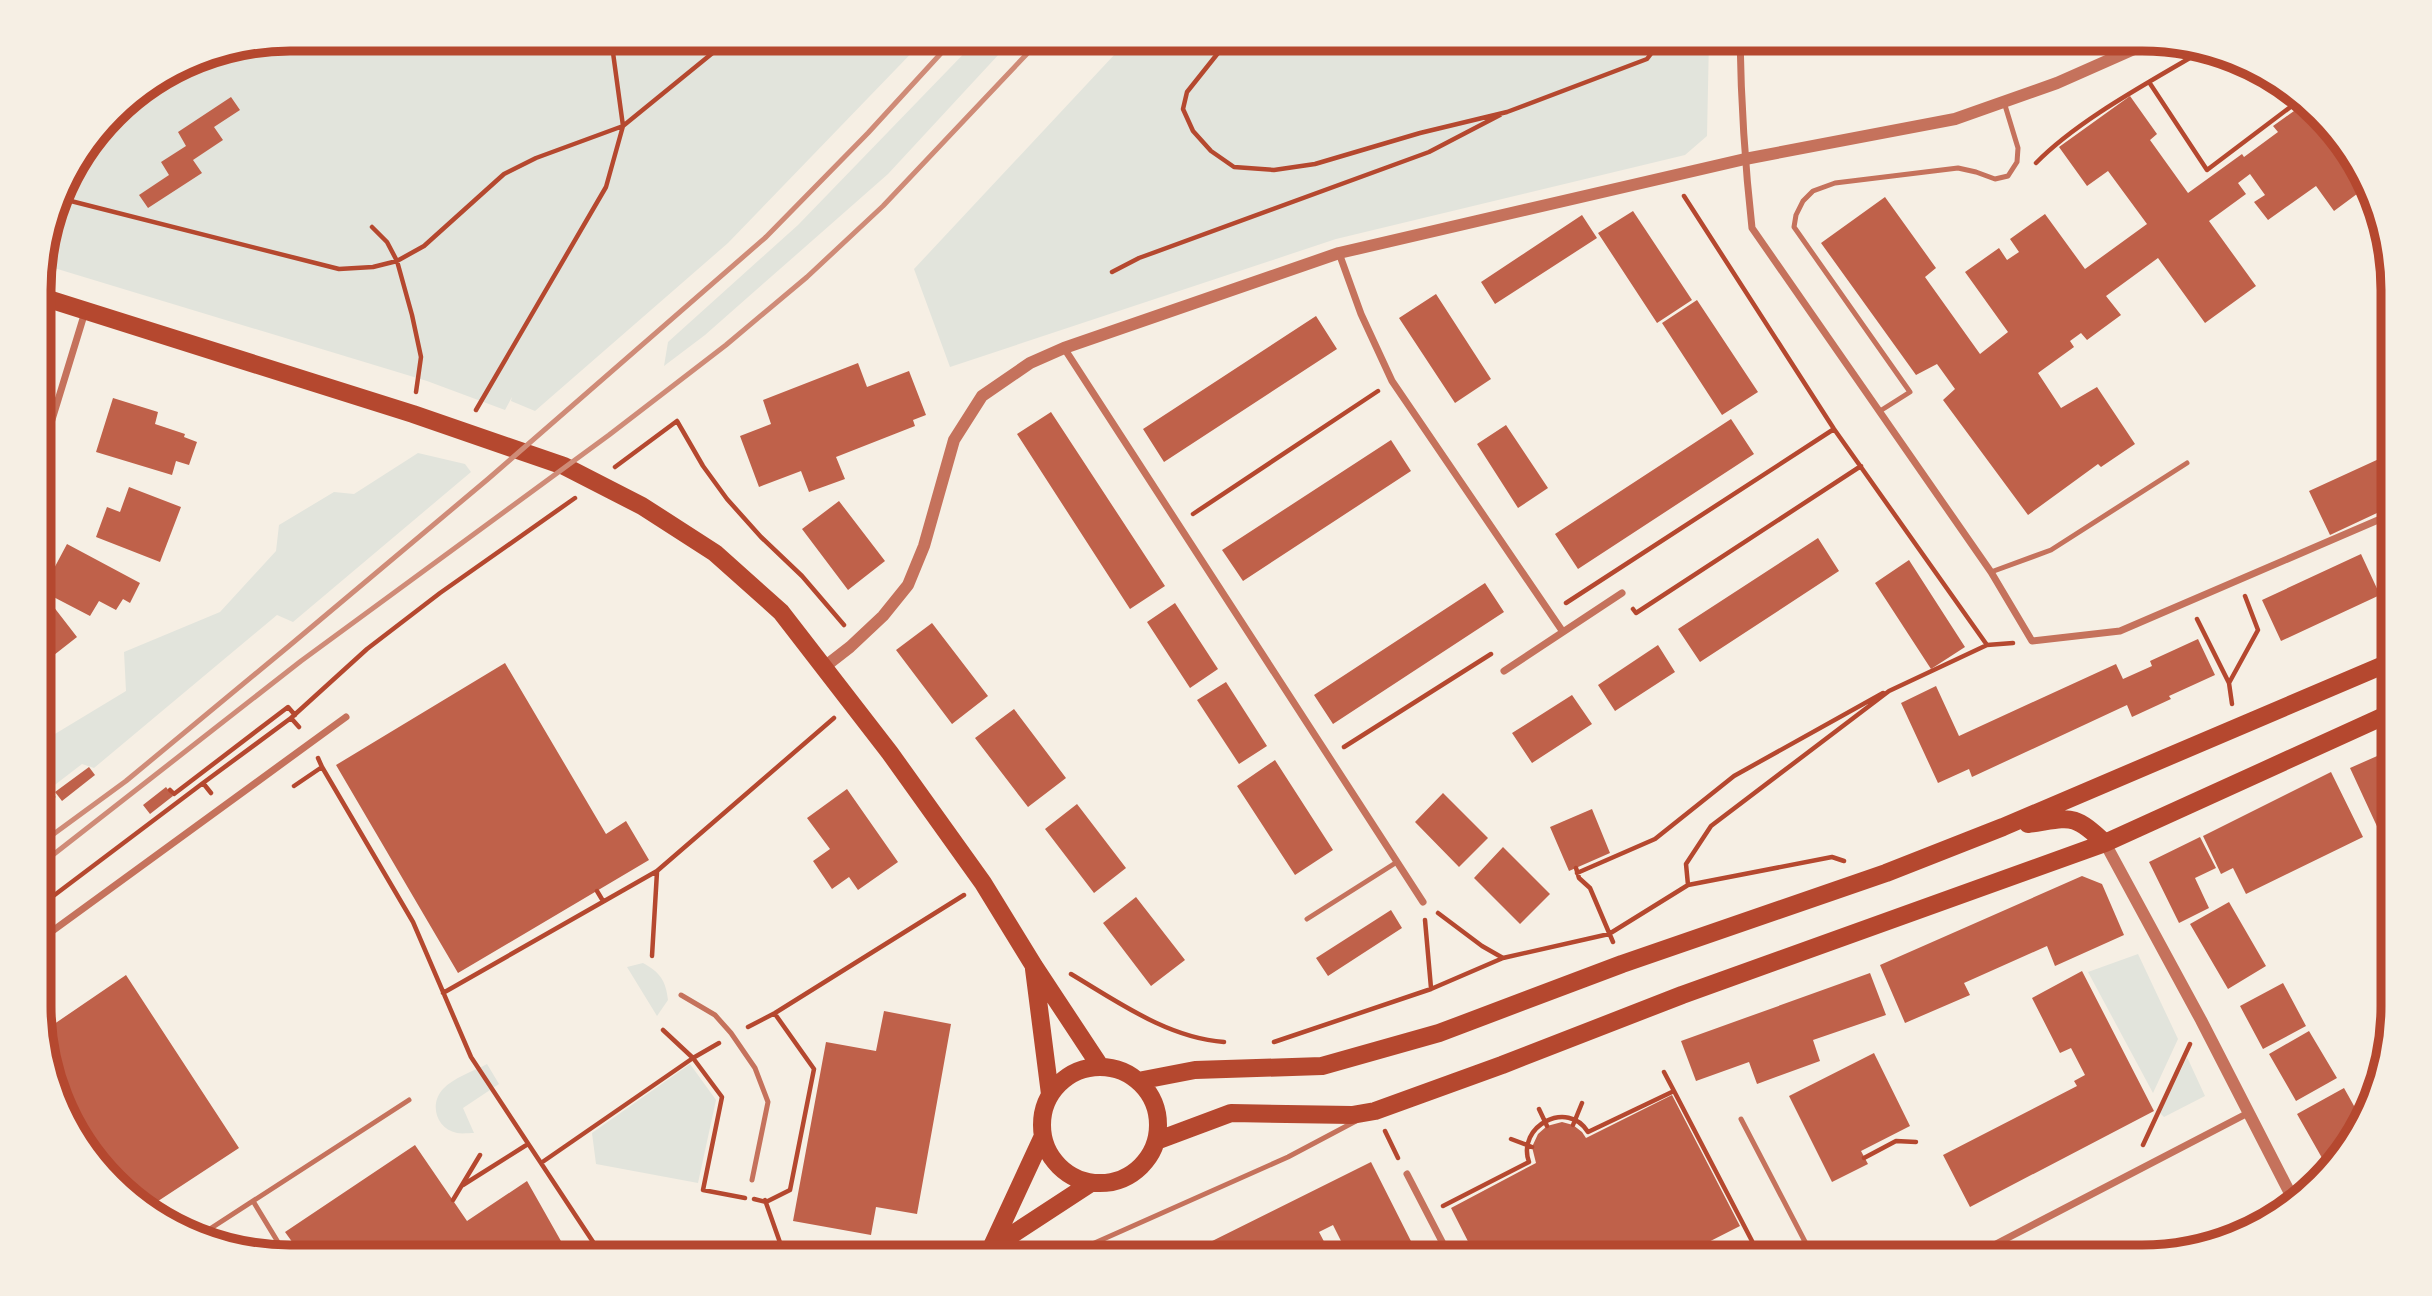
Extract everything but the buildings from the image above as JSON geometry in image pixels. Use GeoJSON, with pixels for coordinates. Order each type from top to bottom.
{"type":"FeatureCollection","features":[{"type":"Feature","properties":{"kind":"main road"},"geometry":{"type":"LineString","coordinates":[[51,300],[413,414],[564,466],[642,506],[715,552],[780,612],[890,753],[983,883],[1100,1066]]}},
{"type":"Feature","properties":{"kind":"main road"},"geometry":{"type":"LineString","coordinates":[[1138,1081],[1195,1070],[1322,1066],[1439,1033],[1622,964],[1886,873],[2003,827],[2381,665]]}},
{"type":"Feature","properties":{"kind":"main road"},"geometry":{"type":"LineString","coordinates":[[1156,1141],[1231,1113],[1352,1115],[1375,1111],[1503,1065],[1682,995],[2105,844],[2381,718]]}},
{"type":"Feature","properties":{"kind":"main road"},"geometry":{"type":"LineString","coordinates":[[2003,827],[2071,818],[2088,827],[2105,844]]}},
{"type":"Feature","properties":{"kind":"main road"},"geometry":{"type":"LineString","coordinates":[[1034,966],[1050,1094]]}},
{"type":"Feature","properties":{"kind":"main road"},"geometry":{"type":"LineString","coordinates":[[1100,1066],[1120,1070],[1138,1081],[1149,1093],[1156,1108],[1158,1125],[1156,1141],[1149,1157],[1138,1170],[1108,1183],[1091,1183],[1074,1178],[1059,1168],[1048,1154],[1042,1138],[1042,1115],[1050,1094],[1063,1079],[1080,1069],[1100,1066]]}},
{"type":"Feature","properties":{"kind":"main road"},"geometry":{"type":"LineString","coordinates":[[988,1245],[1042,1138]]}},
{"type":"Feature","properties":{"kind":"main road"},"geometry":{"type":"LineString","coordinates":[[996,1245],[1091,1183]]}},
{"type":"Feature","properties":{"kind":"street"},"geometry":{"type":"LineString","coordinates":[[1741,51],[1745,159],[1752,228],[1992,572],[2032,641],[2120,631],[2381,519]]}},
{"type":"Feature","properties":{"kind":"street"},"geometry":{"type":"LineString","coordinates":[[823,668],[883,616],[908,584],[924,547],[954,440],[982,396],[1030,363],[1064,348],[1339,253],[1745,159],[1955,119],[2057,83],[2129,51]]}},
{"type":"Feature","properties":{"kind":"street"},"geometry":{"type":"LineString","coordinates":[[1339,253],[1361,314],[1392,381],[1563,632]]}},
{"type":"Feature","properties":{"kind":"street"},"geometry":{"type":"LineString","coordinates":[[51,426],[86,310]]}},
{"type":"Feature","properties":{"kind":"street"},"geometry":{"type":"LineString","coordinates":[[1064,348],[1423,902]]}},
{"type":"Feature","properties":{"kind":"street"},"geometry":{"type":"LineString","coordinates":[[1504,671],[1622,593]]}},
{"type":"Feature","properties":{"kind":"street"},"geometry":{"type":"LineString","coordinates":[[51,932],[346,716]]}},
{"type":"Feature","properties":{"kind":"street"},"geometry":{"type":"LineString","coordinates":[[2105,844],[2201,1020],[2290,1194]]}},
{"type":"Feature","properties":{"kind":"street"},"geometry":{"type":"LineString","coordinates":[[1995,1245],[2248,1114]]}},
{"type":"Feature","properties":{"kind":"street"},"geometry":{"type":"LineString","coordinates":[[1407,1174],[1444,1245]]}},
{"type":"Feature","properties":{"kind":"lane"},"geometry":{"type":"LineString","coordinates":[[1880,411],[1910,392],[1794,227],[1796,215],[1803,201],[1813,191],[1835,183],[1958,168],[1995,179],[2008,176],[2017,162],[2018,148],[2004,102]]}},
{"type":"Feature","properties":{"kind":"lane"},"geometry":{"type":"LineString","coordinates":[[1992,572],[2051,550],[2188,463]]}},
{"type":"Feature","properties":{"kind":"lane"},"geometry":{"type":"LineString","coordinates":[[1307,919],[1397,862]]}},
{"type":"Feature","properties":{"kind":"lane"},"geometry":{"type":"LineString","coordinates":[[681,995],[715,1015],[733,1035],[755,1068],[768,1102],[752,1181]]}},
{"type":"Feature","properties":{"kind":"lane"},"geometry":{"type":"LineString","coordinates":[[207,1231],[409,1100]]}},
{"type":"Feature","properties":{"kind":"lane"},"geometry":{"type":"LineString","coordinates":[[1090,1245],[1288,1157],[1375,1111]]}},
{"type":"Feature","properties":{"kind":"lane"},"geometry":{"type":"LineString","coordinates":[[1741,1119],[1807,1245]]}},
{"type":"Feature","properties":{"kind":"lane"},"geometry":{"type":"LineString","coordinates":[[253,1201],[279,1244]]}},
{"type":"Feature","properties":{"kind":"lane"},"geometry":{"type":"LineString","coordinates":[[1796,1245],[1805,1242]]}},
{"type":"Feature","properties":{"kind":"path"},"geometry":{"type":"LineString","coordinates":[[463,431],[606,187],[623,126],[613,51]]}},
{"type":"Feature","properties":{"kind":"path"},"geometry":{"type":"LineString","coordinates":[[68,200],[339,269],[373,267],[397,261],[424,246],[504,174],[536,158],[623,126],[715,51]]}},
{"type":"Feature","properties":{"kind":"path"},"geometry":{"type":"LineString","coordinates":[[1220,51],[1187,92],[1183,109],[1193,131],[1211,151],[1234,167],[1274,170],[1315,163],[1507,112]]}},
{"type":"Feature","properties":{"kind":"path"},"geometry":{"type":"LineString","coordinates":[[1112,272],[1139,258],[1429,152],[1507,112],[1647,59],[1653,51]]}},
{"type":"Feature","properties":{"kind":"path"},"geometry":{"type":"LineString","coordinates":[[2008,176],[2027,172],[2055,143],[2193,56]]}},
{"type":"Feature","properties":{"kind":"path"},"geometry":{"type":"LineString","coordinates":[[2149,82],[2207,170],[2293,105]]}},
{"type":"Feature","properties":{"kind":"path"},"geometry":{"type":"LineString","coordinates":[[1672,178],[1834,429],[1987,645]]}},
{"type":"Feature","properties":{"kind":"path"},"geometry":{"type":"LineString","coordinates":[[372,228],[387,242],[397,261],[421,358],[413,414]]}},
{"type":"Feature","properties":{"kind":"path"},"geometry":{"type":"LineString","coordinates":[[1178,524],[1392,381]]}},
{"type":"Feature","properties":{"kind":"path"},"geometry":{"type":"LineString","coordinates":[[627,458],[677,421],[703,466],[727,499],[858,639]]}},
{"type":"Feature","properties":{"kind":"path"},"geometry":{"type":"LineString","coordinates":[[1550,612],[1834,429]]}},
{"type":"Feature","properties":{"kind":"path"},"geometry":{"type":"LineString","coordinates":[[1622,593],[1636,613],[1861,466]]}},
{"type":"Feature","properties":{"kind":"path"},"geometry":{"type":"LineString","coordinates":[[51,898],[293,717],[367,649],[440,593],[572,500]]}},
{"type":"Feature","properties":{"kind":"path"},"geometry":{"type":"LineString","coordinates":[[2229,683],[2258,630],[2239,580]]}},
{"type":"Feature","properties":{"kind":"path"},"geometry":{"type":"LineString","coordinates":[[2189,601],[2229,683],[2236,729]]}},
{"type":"Feature","properties":{"kind":"path"},"geometry":{"type":"LineString","coordinates":[[1622,964],[1590,888],[1579,878],[1576,871],[1655,839],[1734,776],[1870,699],[1987,645],[2032,641]]}},
{"type":"Feature","properties":{"kind":"path"},"geometry":{"type":"LineString","coordinates":[[1329,756],[1492,653],[1504,671]]}},
{"type":"Feature","properties":{"kind":"path"},"geometry":{"type":"LineString","coordinates":[[1688,885],[1686,864],[1711,826],[1889,691]]}},
{"type":"Feature","properties":{"kind":"path"},"geometry":{"type":"LineString","coordinates":[[443,993],[657,871],[850,703]]}},
{"type":"Feature","properties":{"kind":"path"},"geometry":{"type":"LineString","coordinates":[[180,802],[172,792],[288,707],[313,741],[322,767],[413,922],[471,1057],[595,1245]]}},
{"type":"Feature","properties":{"kind":"path"},"geometry":{"type":"LineString","coordinates":[[294,786],[322,767]]}},
{"type":"Feature","properties":{"kind":"path"},"geometry":{"type":"LineString","coordinates":[[204,783],[222,807]]}},
{"type":"Feature","properties":{"kind":"path"},"geometry":{"type":"LineString","coordinates":[[1262,1046],[1431,989],[1503,958],[1609,933],[1688,885],[1832,857],[1886,873]]}},
{"type":"Feature","properties":{"kind":"path"},"geometry":{"type":"LineString","coordinates":[[652,956],[657,871]]}},
{"type":"Feature","properties":{"kind":"path"},"geometry":{"type":"LineString","coordinates":[[541,1163],[693,1058],[775,1013],[983,883]]}},
{"type":"Feature","properties":{"kind":"path"},"geometry":{"type":"LineString","coordinates":[[597,891],[603,901]]}},
{"type":"Feature","properties":{"kind":"path"},"geometry":{"type":"LineString","coordinates":[[1423,902],[1482,946],[1503,958]]}},
{"type":"Feature","properties":{"kind":"path"},"geometry":{"type":"LineString","coordinates":[[1423,902],[1431,989]]}},
{"type":"Feature","properties":{"kind":"path"},"geometry":{"type":"LineString","coordinates":[[1070,974],[1140,1015],[1200,1040],[1225,1042]]}},
{"type":"Feature","properties":{"kind":"path"},"geometry":{"type":"LineString","coordinates":[[2129,1177],[2201,1020]]}},
{"type":"Feature","properties":{"kind":"path"},"geometry":{"type":"LineString","coordinates":[[1664,1072],[1748,1235]]}},
{"type":"Feature","properties":{"kind":"path"},"geometry":{"type":"LineString","coordinates":[[1446,1205],[1529,1162],[1533,1131],[1560,1116],[1588,1132],[1674,1091]]}},
{"type":"Feature","properties":{"kind":"path"},"geometry":{"type":"LineString","coordinates":[[1574,1122],[1582,1103]]}},
{"type":"Feature","properties":{"kind":"path"},"geometry":{"type":"LineString","coordinates":[[1539,1109],[1546,1123]]}},
{"type":"Feature","properties":{"kind":"path"},"geometry":{"type":"LineString","coordinates":[[1375,1111],[1407,1174]]}},
{"type":"Feature","properties":{"kind":"path"},"geometry":{"type":"LineString","coordinates":[[1511,1139],[1530,1146]]}},
{"type":"Feature","properties":{"kind":"path"},"geometry":{"type":"LineString","coordinates":[[1864,1158],[1896,1141],[1916,1142]]}},
{"type":"Feature","properties":{"kind":"path"},"geometry":{"type":"LineString","coordinates":[[463,1185],[528,1144]]}},
{"type":"Feature","properties":{"kind":"path"},"geometry":{"type":"LineString","coordinates":[[453,1200],[480,1155]]}},
{"type":"Feature","properties":{"kind":"path"},"geometry":{"type":"LineString","coordinates":[[752,1181],[766,1202],[781,1245]]}},
{"type":"Feature","properties":{"kind":"shaded area"},"geometry":{"type":"Polygon","coordinates":[[[913,51],[728,243],[535,411],[511,401],[512,397],[505,410],[427,381],[52,267],[59,228],[69,198],[91,157],[121,121],[157,91],[198,69],[258,53],[913,51]]]}},
{"type":"Feature","properties":{"kind":"shaded area"},"geometry":{"type":"Polygon","coordinates":[[[966,51],[1002,51],[888,174],[705,335],[664,366],[668,342],[798,225],[966,51]]]}},
{"type":"Feature","properties":{"kind":"shaded area"},"geometry":{"type":"Polygon","coordinates":[[[1118,51],[1709,51],[1707,136],[1685,155],[1336,239],[950,367],[914,269],[1118,51]]]}},
{"type":"Feature","properties":{"kind":"shaded area"},"geometry":{"type":"Polygon","coordinates":[[[418,453],[465,464],[471,472],[293,622],[277,615],[94,768],[82,764],[51,788],[51,736],[126,691],[124,652],[220,612],[276,551],[279,525],[334,492],[354,494],[418,453]]]}},
{"type":"Feature","properties":{"kind":"shaded area"},"geometry":{"type":"Polygon","coordinates":[[[2138,954],[2178,1039],[2153,1093],[2088,972],[2138,954]]]}},
{"type":"Feature","properties":{"kind":"shaded area"},"geometry":{"type":"Polygon","coordinates":[[[643,963],[658,974],[666,987],[668,1000],[657,1016],[627,967],[643,963]]]}},
{"type":"Feature","properties":{"kind":"shaded area"},"geometry":{"type":"Polygon","coordinates":[[[2187,1057],[2205,1096],[2164,1117],[2160,1113],[2187,1057]]]}},
{"type":"Feature","properties":{"kind":"shaded area"},"geometry":{"type":"Polygon","coordinates":[[[487,1064],[499,1084],[463,1108],[474,1133],[450,1131],[444,1127],[437,1115],[436,1102],[439,1095],[452,1081],[487,1064]]]}},
{"type":"Feature","properties":{"kind":"shaded area"},"geometry":{"type":"Polygon","coordinates":[[[690,1064],[716,1100],[698,1183],[596,1164],[592,1133],[690,1064]]]}},
{"type":"Feature","properties":{"kind":"railway"},"geometry":{"type":"LineString","coordinates":[[51,836],[126,781],[289,646],[488,479],[766,237],[868,133],[943,51]]}},
{"type":"Feature","properties":{"kind":"railway"},"geometry":{"type":"LineString","coordinates":[[51,856],[301,661],[609,435],[726,345],[807,277],[883,206],[1030,51]]}}]}
